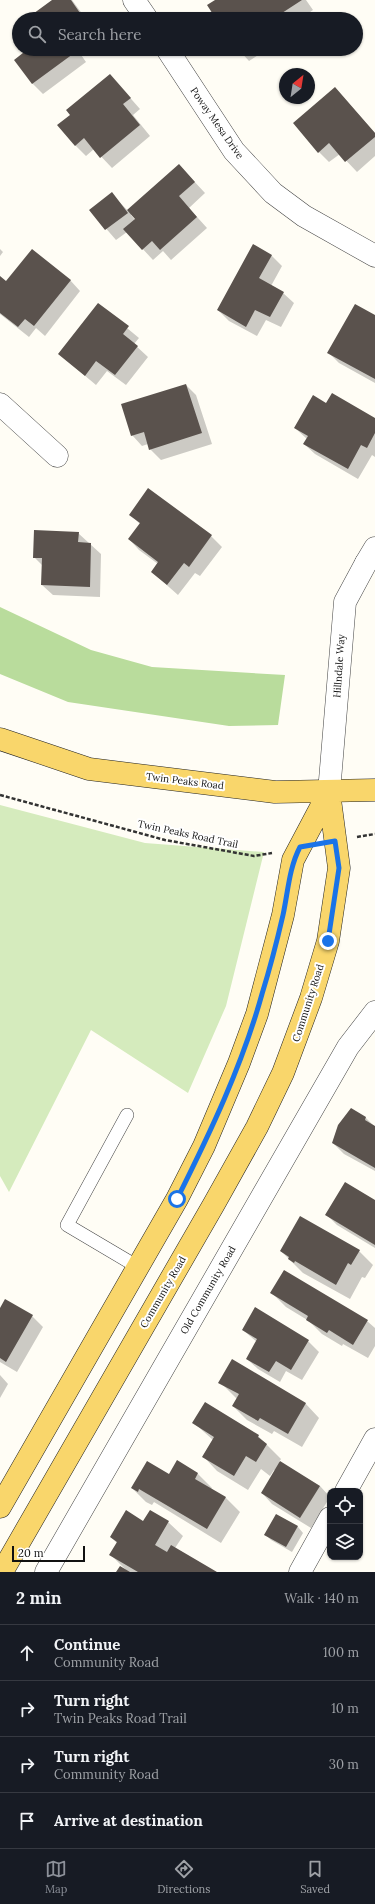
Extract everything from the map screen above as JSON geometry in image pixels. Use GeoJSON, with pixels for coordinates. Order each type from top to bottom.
{"type":"FeatureCollection","features":[{"type":"Feature","properties":{"kind":"main road","name":"Twin Peaks Road"},"geometry":{"type":"LineString","coordinates":[[0,738],[89,769],[275,792],[375,790]]}},
{"type":"Feature","properties":{"kind":"main road","name":"Community Road"},"geometry":{"type":"LineString","coordinates":[[2,1572],[214,1204],[275,1091],[302,1024],[328,941],[339,868],[329,792]]}},
{"type":"Feature","properties":{"kind":"main road"},"geometry":{"type":"LineString","coordinates":[[0,1507],[177,1199],[204,1146],[239,1064],[256,1014],[271,963],[293,860],[329,792]]}},
{"type":"Feature","properties":{"kind":"street"},"geometry":{"type":"LineString","coordinates":[[134,0],[142,12]]}},
{"type":"Feature","properties":{"kind":"street","name":"Poway Mesa Drive"},"geometry":{"type":"LineString","coordinates":[[172,56],[234,151],[273,193],[304,216],[375,256]]}},
{"type":"Feature","properties":{"kind":"street"},"geometry":{"type":"LineString","coordinates":[[0,404],[57,456]]}},
{"type":"Feature","properties":{"kind":"street","name":"Hillndale Way"},"geometry":{"type":"LineString","coordinates":[[329,792],[346,602],[371,556]]}},
{"type":"Feature","properties":{"kind":"street","name":"Old Community Road"},"geometry":{"type":"LineString","coordinates":[[46,1572],[348,1047],[375,1012]]}},
{"type":"Feature","properties":{"kind":"street"},"geometry":{"type":"LineString","coordinates":[[348,1488],[375,1439]]}},
{"type":"Feature","properties":{"kind":"street"},"geometry":{"type":"LineString","coordinates":[[300,1572],[327,1523]]}},
{"type":"Feature","properties":{"kind":"lane"},"geometry":{"type":"LineString","coordinates":[[127,1115],[67,1225],[138,1267]]}},
{"type":"Feature","properties":{"kind":"path","name":"Twin Peaks Road Trail"},"geometry":{"type":"LineString","coordinates":[[0,795],[165,840],[254,856],[300,847]]}},
{"type":"Feature","properties":{"kind":"path"},"geometry":{"type":"LineString","coordinates":[[335,841],[374,834]]}},
{"type":"Feature","properties":{"kind":"green space"},"geometry":{"type":"Polygon","coordinates":[[[0,607],[91,650],[152,667],[285,675],[278,725],[229,726],[68,702],[0,674],[0,607]]]}},
{"type":"Feature","properties":{"kind":"green space"},"geometry":{"type":"Polygon","coordinates":[[[0,805],[145,843],[264,852],[226,1006],[188,1093],[91,1030],[9,1192],[0,1176],[0,805]]]}},
{"type":"Feature","properties":{"kind":"building"},"geometry":{"type":"Polygon","coordinates":[[[52,0],[71,0],[79,12],[36,12],[52,0]]]}},
{"type":"Feature","properties":{"kind":"building"},"geometry":{"type":"Polygon","coordinates":[[[215,0],[302,0],[284,12],[212,12],[207,5],[215,0]]]}},
{"type":"Feature","properties":{"kind":"building"},"geometry":{"type":"Polygon","coordinates":[[[19,56],[70,56],[32,84],[14,60],[19,56]]]}},
{"type":"Feature","properties":{"kind":"building"},"geometry":{"type":"Polygon","coordinates":[[[110,74],[131,98],[123,104],[140,125],[100,158],[84,138],[75,146],[57,125],[70,115],[66,110],[110,74]]]}},
{"type":"Feature","properties":{"kind":"building"},"geometry":{"type":"Polygon","coordinates":[[[335,87],[375,133],[375,137],[345,162],[329,143],[318,153],[293,123],[335,87]]]}},
{"type":"Feature","properties":{"kind":"building"},"geometry":{"type":"Polygon","coordinates":[[[179,164],[195,182],[179,196],[197,217],[160,250],[152,241],[142,250],[123,229],[135,219],[127,210],[179,164]]]}},
{"type":"Feature","properties":{"kind":"building"},"geometry":{"type":"Polygon","coordinates":[[[112,192],[128,213],[105,230],[89,210],[112,192]]]}},
{"type":"Feature","properties":{"kind":"building"},"geometry":{"type":"Polygon","coordinates":[[[253,244],[272,255],[259,278],[284,292],[270,317],[255,310],[246,327],[217,310],[253,244]]]}},
{"type":"Feature","properties":{"kind":"building"},"geometry":{"type":"Polygon","coordinates":[[[32,249],[71,280],[34,326],[25,319],[18,327],[0,313],[0,276],[6,281],[32,249]]]}},
{"type":"Feature","properties":{"kind":"building"},"geometry":{"type":"Polygon","coordinates":[[[98,303],[129,326],[123,334],[138,346],[115,375],[96,361],[85,376],[58,354],[98,303]]]}},
{"type":"Feature","properties":{"kind":"building"},"geometry":{"type":"Polygon","coordinates":[[[355,304],[375,315],[375,379],[327,353],[355,304]]]}},
{"type":"Feature","properties":{"kind":"building"},"geometry":{"type":"Polygon","coordinates":[[[186,384],[202,433],[149,450],[144,432],[131,436],[121,404],[186,384]]]}},
{"type":"Feature","properties":{"kind":"building"},"geometry":{"type":"Polygon","coordinates":[[[332,393],[375,418],[375,433],[367,448],[361,445],[348,469],[303,444],[308,436],[294,428],[313,395],[326,403],[332,393]]]}},
{"type":"Feature","properties":{"kind":"building"},"geometry":{"type":"Polygon","coordinates":[[[148,488],[212,535],[189,567],[184,563],[167,585],[151,572],[158,562],[128,539],[140,523],[129,515],[148,488]]]}},
{"type":"Feature","properties":{"kind":"building"},"geometry":{"type":"Polygon","coordinates":[[[34,530],[79,532],[78,542],[91,543],[90,587],[41,585],[42,558],[33,558],[34,530]]]}},
{"type":"Feature","properties":{"kind":"building"},"geometry":{"type":"Polygon","coordinates":[[[351,1108],[366,1117],[365,1120],[375,1126],[375,1168],[332,1143],[338,1125],[351,1108]]]}},
{"type":"Feature","properties":{"kind":"building"},"geometry":{"type":"Polygon","coordinates":[[[345,1182],[375,1200],[375,1245],[325,1215],[345,1182]]]}},
{"type":"Feature","properties":{"kind":"building"},"geometry":{"type":"Polygon","coordinates":[[[300,1216],[360,1250],[351,1265],[348,1263],[336,1285],[295,1261],[294,1263],[288,1259],[289,1257],[280,1251],[300,1216]]]}},
{"type":"Feature","properties":{"kind":"building"},"geometry":{"type":"Polygon","coordinates":[[[284,1270],[368,1320],[353,1345],[329,1330],[327,1333],[306,1320],[308,1316],[270,1293],[284,1270]]]}},
{"type":"Feature","properties":{"kind":"building"},"geometry":{"type":"Polygon","coordinates":[[[5,1299],[33,1315],[6,1362],[0,1358],[0,1308],[5,1299]]]}},
{"type":"Feature","properties":{"kind":"building"},"geometry":{"type":"Polygon","coordinates":[[[255,1307],[309,1340],[291,1370],[276,1361],[269,1372],[246,1359],[257,1339],[242,1330],[255,1307]]]}},
{"type":"Feature","properties":{"kind":"building"},"geometry":{"type":"Polygon","coordinates":[[[232,1359],[306,1403],[288,1434],[260,1418],[258,1421],[232,1406],[239,1394],[218,1383],[232,1359]]]}},
{"type":"Feature","properties":{"kind":"building"},"geometry":{"type":"Polygon","coordinates":[[[205,1402],[259,1435],[258,1437],[267,1444],[256,1462],[246,1456],[234,1476],[202,1457],[214,1437],[192,1423],[205,1402]]]}},
{"type":"Feature","properties":{"kind":"building"},"geometry":{"type":"Polygon","coordinates":[[[177,1460],[198,1473],[195,1479],[226,1497],[207,1529],[139,1489],[138,1492],[131,1488],[147,1461],[169,1474],[177,1460]]]}},
{"type":"Feature","properties":{"kind":"building"},"geometry":{"type":"Polygon","coordinates":[[[280,1461],[320,1486],[300,1518],[261,1493],[280,1461]]]}},
{"type":"Feature","properties":{"kind":"building"},"geometry":{"type":"Polygon","coordinates":[[[126,1510],[143,1521],[150,1510],[169,1521],[155,1545],[167,1552],[171,1545],[217,1572],[138,1572],[109,1555],[117,1542],[110,1537],[126,1510]]]}},
{"type":"Feature","properties":{"kind":"building"},"geometry":{"type":"Polygon","coordinates":[[[276,1514],[298,1526],[286,1547],[264,1535],[276,1514]]]}},
{"type":"Feature","properties":{"kind":"building"},"geometry":{"type":"Polygon","coordinates":[[[120,1566],[130,1572],[116,1572],[120,1566]]]}},
{"type":"Feature","properties":{"kind":"route"},"geometry":{"type":"LineString","coordinates":[[177,1199],[204,1146],[239,1064],[271,963],[283,915],[293,860],[300,847],[335,841],[339,868],[328,941]]}}]}
